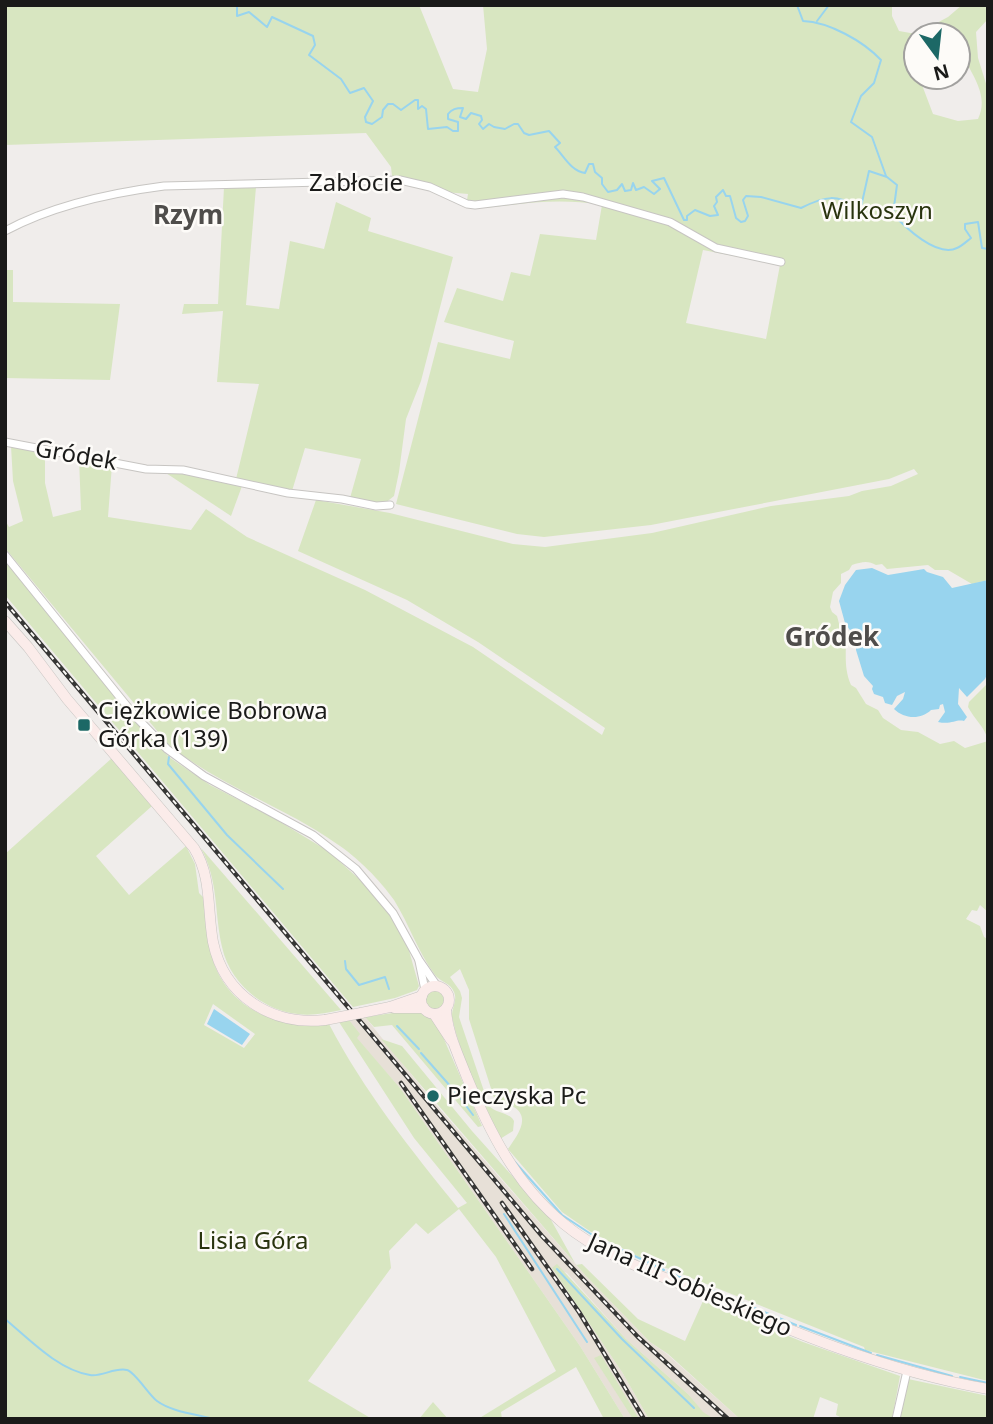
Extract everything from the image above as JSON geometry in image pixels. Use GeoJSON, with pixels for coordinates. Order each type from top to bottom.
{"type":"FeatureCollection","features":[{"type":"Feature","properties":{"kind":"street","name":"Zabłocie"},"geometry":{"type":"LineString","coordinates":[[5,232],[31,217],[157,187],[400,180],[430,187],[475,205],[563,194],[602,201],[670,222],[716,248],[781,262]]}},
{"type":"Feature","properties":{"kind":"street","name":"Gródek"},"geometry":{"type":"LineString","coordinates":[[5,442],[145,469],[183,470],[288,493],[376,506],[390,505]]}},
{"type":"Feature","properties":{"kind":"street"},"geometry":{"type":"LineString","coordinates":[[5,555],[159,742],[191,769],[298,826],[344,859],[384,901],[419,960],[437,986],[446,990],[450,1000],[446,1009],[434,1014],[424,1008],[390,1007]]}},
{"type":"Feature","properties":{"kind":"street"},"geometry":{"type":"LineString","coordinates":[[5,621],[67,699],[194,848],[205,871],[219,963],[231,983],[247,1000],[268,1013],[293,1020],[325,1020],[390,1007],[437,986]]}},
{"type":"Feature","properties":{"kind":"street"},"geometry":{"type":"LineString","coordinates":[[419,960],[424,1008]]}},
{"type":"Feature","properties":{"kind":"street","name":"Jana III Sobieskiego"},"geometry":{"type":"LineString","coordinates":[[446,1009],[452,1041]]}},
{"type":"Feature","properties":{"kind":"street","name":"Jana III Sobieskiego"},"geometry":{"type":"LineString","coordinates":[[434,1014],[452,1041],[483,1116],[502,1153],[551,1213],[567,1227],[613,1254],[797,1332],[907,1371],[988,1389]]}},
{"type":"Feature","properties":{"kind":"street"},"geometry":{"type":"LineString","coordinates":[[896,1419],[907,1371]]}},
{"type":"Feature","properties":{"kind":"shaded area"},"geometry":{"type":"Polygon","coordinates":[[[365,1017],[432,1100],[586,1276],[650,1342],[740,1419],[714,1419],[703,1413],[689,1395],[626,1339],[567,1273],[552,1268],[622,1372],[649,1419],[625,1419],[580,1346],[400,1088],[356,1038],[349,1020],[365,1017]]]}},
{"type":"Feature","properties":{"kind":"green space","name":"Wilkoszyn"},"geometry":{"type":"Polygon","coordinates":[[[5,5],[419,5],[453,89],[478,92],[487,49],[483,5],[892,5],[892,16],[899,31],[902,32],[902,91],[924,91],[933,114],[958,121],[978,119],[981,107],[981,96],[972,74],[972,21],[940,21],[962,5],[988,5],[988,19],[976,32],[978,58],[988,90],[988,580],[972,584],[948,570],[935,570],[928,565],[887,569],[882,564],[861,562],[841,574],[841,583],[833,592],[830,607],[837,616],[842,635],[846,637],[847,673],[851,685],[866,704],[878,710],[883,718],[901,730],[918,732],[940,744],[954,741],[965,748],[988,741],[988,912],[980,905],[977,911],[972,910],[966,919],[980,926],[984,937],[988,939],[988,1381],[865,1350],[864,1347],[639,1257],[591,1232],[562,1212],[508,1149],[521,1127],[521,1116],[512,1106],[495,1101],[469,1019],[469,990],[460,969],[450,977],[460,991],[462,998],[459,1017],[489,1106],[514,1121],[513,1131],[500,1139],[460,1045],[452,1017],[454,992],[429,966],[394,900],[382,885],[360,862],[337,844],[295,818],[208,772],[168,744],[5,548],[5,520],[9,527],[23,521],[13,481],[11,446],[45,453],[45,483],[53,517],[81,510],[79,458],[112,465],[108,517],[191,530],[206,509],[247,537],[365,590],[473,647],[602,735],[605,728],[478,642],[407,600],[298,551],[316,500],[390,513],[513,544],[545,547],[652,533],[771,506],[849,496],[891,486],[918,474],[914,469],[889,479],[651,525],[544,537],[517,534],[396,504],[438,342],[510,359],[514,341],[444,322],[457,288],[503,301],[511,272],[530,276],[540,234],[596,240],[602,205],[557,202],[484,208],[484,202],[467,200],[468,194],[445,192],[428,184],[392,176],[391,167],[366,133],[5,145],[5,5]],[[703,250],[686,323],[766,339],[780,265],[703,250]]]}},
{"type":"Feature","properties":{"kind":"green space"},"geometry":{"type":"Polygon","coordinates":[[[224,187],[256,187],[246,305],[279,309],[290,241],[324,249],[336,202],[371,218],[368,231],[453,257],[421,381],[406,419],[394,496],[384,504],[350,498],[361,459],[305,448],[292,491],[236,479],[259,384],[217,382],[223,311],[182,314],[184,304],[218,304],[224,187]]]}},
{"type":"Feature","properties":{"kind":"green space"},"geometry":{"type":"Polygon","coordinates":[[[5,270],[13,270],[13,302],[120,304],[110,380],[5,378],[5,270]]]}},
{"type":"Feature","properties":{"kind":"green space"},"geometry":{"type":"Polygon","coordinates":[[[176,472],[242,486],[231,516],[166,473],[176,472]]]}},
{"type":"Feature","properties":{"kind":"green space"},"geometry":{"type":"Polygon","coordinates":[[[5,561],[134,720],[169,757],[210,785],[272,817],[328,851],[370,889],[391,915],[408,947],[419,986],[417,990],[353,1007],[5,595],[5,561]]]}},
{"type":"Feature","properties":{"kind":"green space"},"geometry":{"type":"Polygon","coordinates":[[[988,683],[988,740],[968,707],[969,702],[988,683]]]}},
{"type":"Feature","properties":{"kind":"green space","name":"Lisia Góra"},"geometry":{"type":"Polygon","coordinates":[[[112,758],[152,806],[96,856],[129,895],[186,846],[195,864],[199,893],[205,899],[211,953],[228,988],[241,1001],[273,1019],[310,1025],[329,1024],[357,1073],[406,1142],[458,1208],[467,1203],[414,1138],[339,1022],[349,1020],[360,1034],[357,1038],[400,1088],[580,1346],[625,1419],[604,1419],[576,1367],[501,1412],[502,1419],[478,1419],[556,1371],[496,1257],[459,1209],[428,1234],[416,1223],[389,1251],[391,1268],[308,1381],[372,1419],[5,1419],[5,854],[112,758]],[[213,1004],[204,1025],[244,1048],[255,1034],[213,1004]]]}},
{"type":"Feature","properties":{"kind":"green space"},"geometry":{"type":"Polygon","coordinates":[[[201,848],[341,1010],[309,1015],[285,1011],[260,1001],[240,983],[226,960],[222,947],[211,873],[201,848]]]}},
{"type":"Feature","properties":{"kind":"green space"},"geometry":{"type":"Polygon","coordinates":[[[435,990],[442,993],[445,1000],[442,1007],[435,1010],[428,1007],[425,1000],[428,993],[435,990]]]}},
{"type":"Feature","properties":{"kind":"green space"},"geometry":{"type":"Polygon","coordinates":[[[419,1010],[436,1021],[482,1126],[478,1127],[392,1025],[374,1027],[365,1017],[419,1010]]]}},
{"type":"Feature","properties":{"kind":"green space"},"geometry":{"type":"Polygon","coordinates":[[[381,1039],[402,1046],[472,1131],[550,1218],[575,1263],[381,1039]]]}},
{"type":"Feature","properties":{"kind":"green space"},"geometry":{"type":"Polygon","coordinates":[[[557,1264],[626,1339],[689,1395],[703,1412],[714,1419],[649,1419],[622,1372],[552,1268],[557,1264]]]}},
{"type":"Feature","properties":{"kind":"green space"},"geometry":{"type":"Polygon","coordinates":[[[582,1264],[638,1319],[685,1341],[703,1301],[803,1342],[900,1376],[892,1419],[844,1419],[836,1415],[838,1404],[820,1397],[813,1419],[740,1419],[668,1354],[650,1342],[576,1265],[582,1264]]]}},
{"type":"Feature","properties":{"kind":"green space"},"geometry":{"type":"Polygon","coordinates":[[[601,1355],[639,1419],[633,1419],[594,1358],[601,1355]]]}},
{"type":"Feature","properties":{"kind":"green space"},"geometry":{"type":"Polygon","coordinates":[[[908,1379],[988,1396],[988,1419],[900,1419],[908,1379]]]}},
{"type":"Feature","properties":{"kind":"green space"},"geometry":{"type":"Polygon","coordinates":[[[433,1402],[448,1419],[419,1419],[433,1402]]]}},
{"type":"Feature","properties":{"kind":"water"},"geometry":{"type":"Polygon","coordinates":[[[872,568],[888,575],[924,569],[943,577],[952,588],[988,580],[988,672],[985,679],[967,697],[959,688],[958,704],[967,717],[964,721],[938,722],[945,712],[943,704],[939,709],[918,717],[907,716],[894,709],[903,699],[905,692],[897,696],[892,705],[885,703],[883,697],[874,694],[873,686],[864,676],[856,650],[856,639],[845,623],[839,601],[845,585],[856,570],[872,568]]]}},
{"type":"Feature","properties":{"kind":"water"},"geometry":{"type":"Polygon","coordinates":[[[214,1009],[250,1034],[242,1045],[207,1024],[214,1009]]]}},
{"type":"Feature","properties":{"kind":"waterway"},"geometry":{"type":"LineString","coordinates":[[237,5],[237,16],[249,12],[267,27],[272,17],[313,36],[315,45],[309,55],[341,79],[350,93],[364,88],[373,101],[365,117],[366,122],[372,124],[382,117],[388,104],[401,110],[418,100],[418,109],[422,106],[426,109],[428,129],[447,127],[458,131],[458,122],[448,119],[448,114],[454,109],[463,108],[460,117],[466,119],[471,113],[481,116],[479,124],[483,129],[489,124],[505,129],[518,124],[524,133],[529,135],[549,131],[560,143],[555,147],[568,163],[585,173],[589,164],[593,164],[608,192],[617,190],[622,184],[625,191],[631,190],[633,183],[636,190],[644,187],[654,194],[660,189],[652,181],[664,178],[684,220],[695,210],[710,216],[718,215],[714,206],[716,197],[723,190],[726,196],[730,196],[736,218],[741,222],[748,216],[743,200],[746,196],[761,197],[801,208],[831,198],[861,207],[869,171],[887,177],[897,185],[893,214],[922,240],[940,249],[957,248],[971,238],[965,224],[978,222],[982,248],[988,249]]}},
{"type":"Feature","properties":{"kind":"waterway"},"geometry":{"type":"LineString","coordinates":[[797,5],[803,21],[824,25],[845,34],[881,60],[874,83],[861,96],[851,122],[872,137],[886,176]]}},
{"type":"Feature","properties":{"kind":"waterway"},"geometry":{"type":"LineString","coordinates":[[817,21],[829,5]]}},
{"type":"Feature","properties":{"kind":"waterway"},"geometry":{"type":"LineString","coordinates":[[169,757],[168,764],[227,835],[283,889]]}},
{"type":"Feature","properties":{"kind":"waterway"},"geometry":{"type":"LineString","coordinates":[[345,961],[346,969],[359,985],[385,977],[389,989]]}},
{"type":"Feature","properties":{"kind":"waterway"},"geometry":{"type":"LineString","coordinates":[[397,1026],[419,1049]]}},
{"type":"Feature","properties":{"kind":"waterway"},"geometry":{"type":"LineString","coordinates":[[421,1053],[459,1096]]}},
{"type":"Feature","properties":{"kind":"waterway"},"geometry":{"type":"LineString","coordinates":[[461,1099],[473,1115]]}},
{"type":"Feature","properties":{"kind":"waterway"},"geometry":{"type":"LineString","coordinates":[[514,1161],[562,1215],[597,1238],[664,1270]]}},
{"type":"Feature","properties":{"kind":"waterway"},"geometry":{"type":"LineString","coordinates":[[504,1214],[587,1342]]}},
{"type":"Feature","properties":{"kind":"waterway"},"geometry":{"type":"LineString","coordinates":[[557,1269],[622,1339],[694,1408]]}},
{"type":"Feature","properties":{"kind":"waterway"},"geometry":{"type":"LineString","coordinates":[[668,1272],[720,1294]]}},
{"type":"Feature","properties":{"kind":"waterway"},"geometry":{"type":"LineString","coordinates":[[725,1296],[796,1325]]}},
{"type":"Feature","properties":{"kind":"waterway"},"geometry":{"type":"LineString","coordinates":[[5,1319],[44,1353],[67,1367],[90,1375],[127,1370],[163,1405],[214,1419]]}},
{"type":"Feature","properties":{"kind":"waterway"},"geometry":{"type":"LineString","coordinates":[[800,1326],[871,1353]]}},
{"type":"Feature","properties":{"kind":"waterway"},"geometry":{"type":"LineString","coordinates":[[877,1355],[952,1376]]}},
{"type":"Feature","properties":{"kind":"waterway"},"geometry":{"type":"LineString","coordinates":[[960,1377],[988,1383]]}},
{"type":"Feature","properties":{"kind":"railway"},"geometry":{"type":"LineString","coordinates":[[5,602],[542,1236],[638,1337],[728,1419]]}},
{"type":"Feature","properties":{"kind":"railway"},"geometry":{"type":"LineString","coordinates":[[401,1083],[532,1269]]}},
{"type":"Feature","properties":{"kind":"railway"},"geometry":{"type":"LineString","coordinates":[[502,1203],[579,1312],[644,1419]]}},
{"type":"Feature","properties":{"kind":"place","name":"Ciężkowice Bobrowa Górka (139)"},"geometry":{"type":"Point","coordinates":[84,725]}},
{"type":"Feature","properties":{"kind":"place","name":"Pieczyska Pc"},"geometry":{"type":"Point","coordinates":[433,1096]}},
{"type":"Feature","properties":{"kind":"district","name":"Rzym"},"geometry":{"type":"Point","coordinates":[188,215]}},
{"type":"Feature","properties":{"kind":"district","name":"Gródek"},"geometry":{"type":"Point","coordinates":[832,637]}}]}
